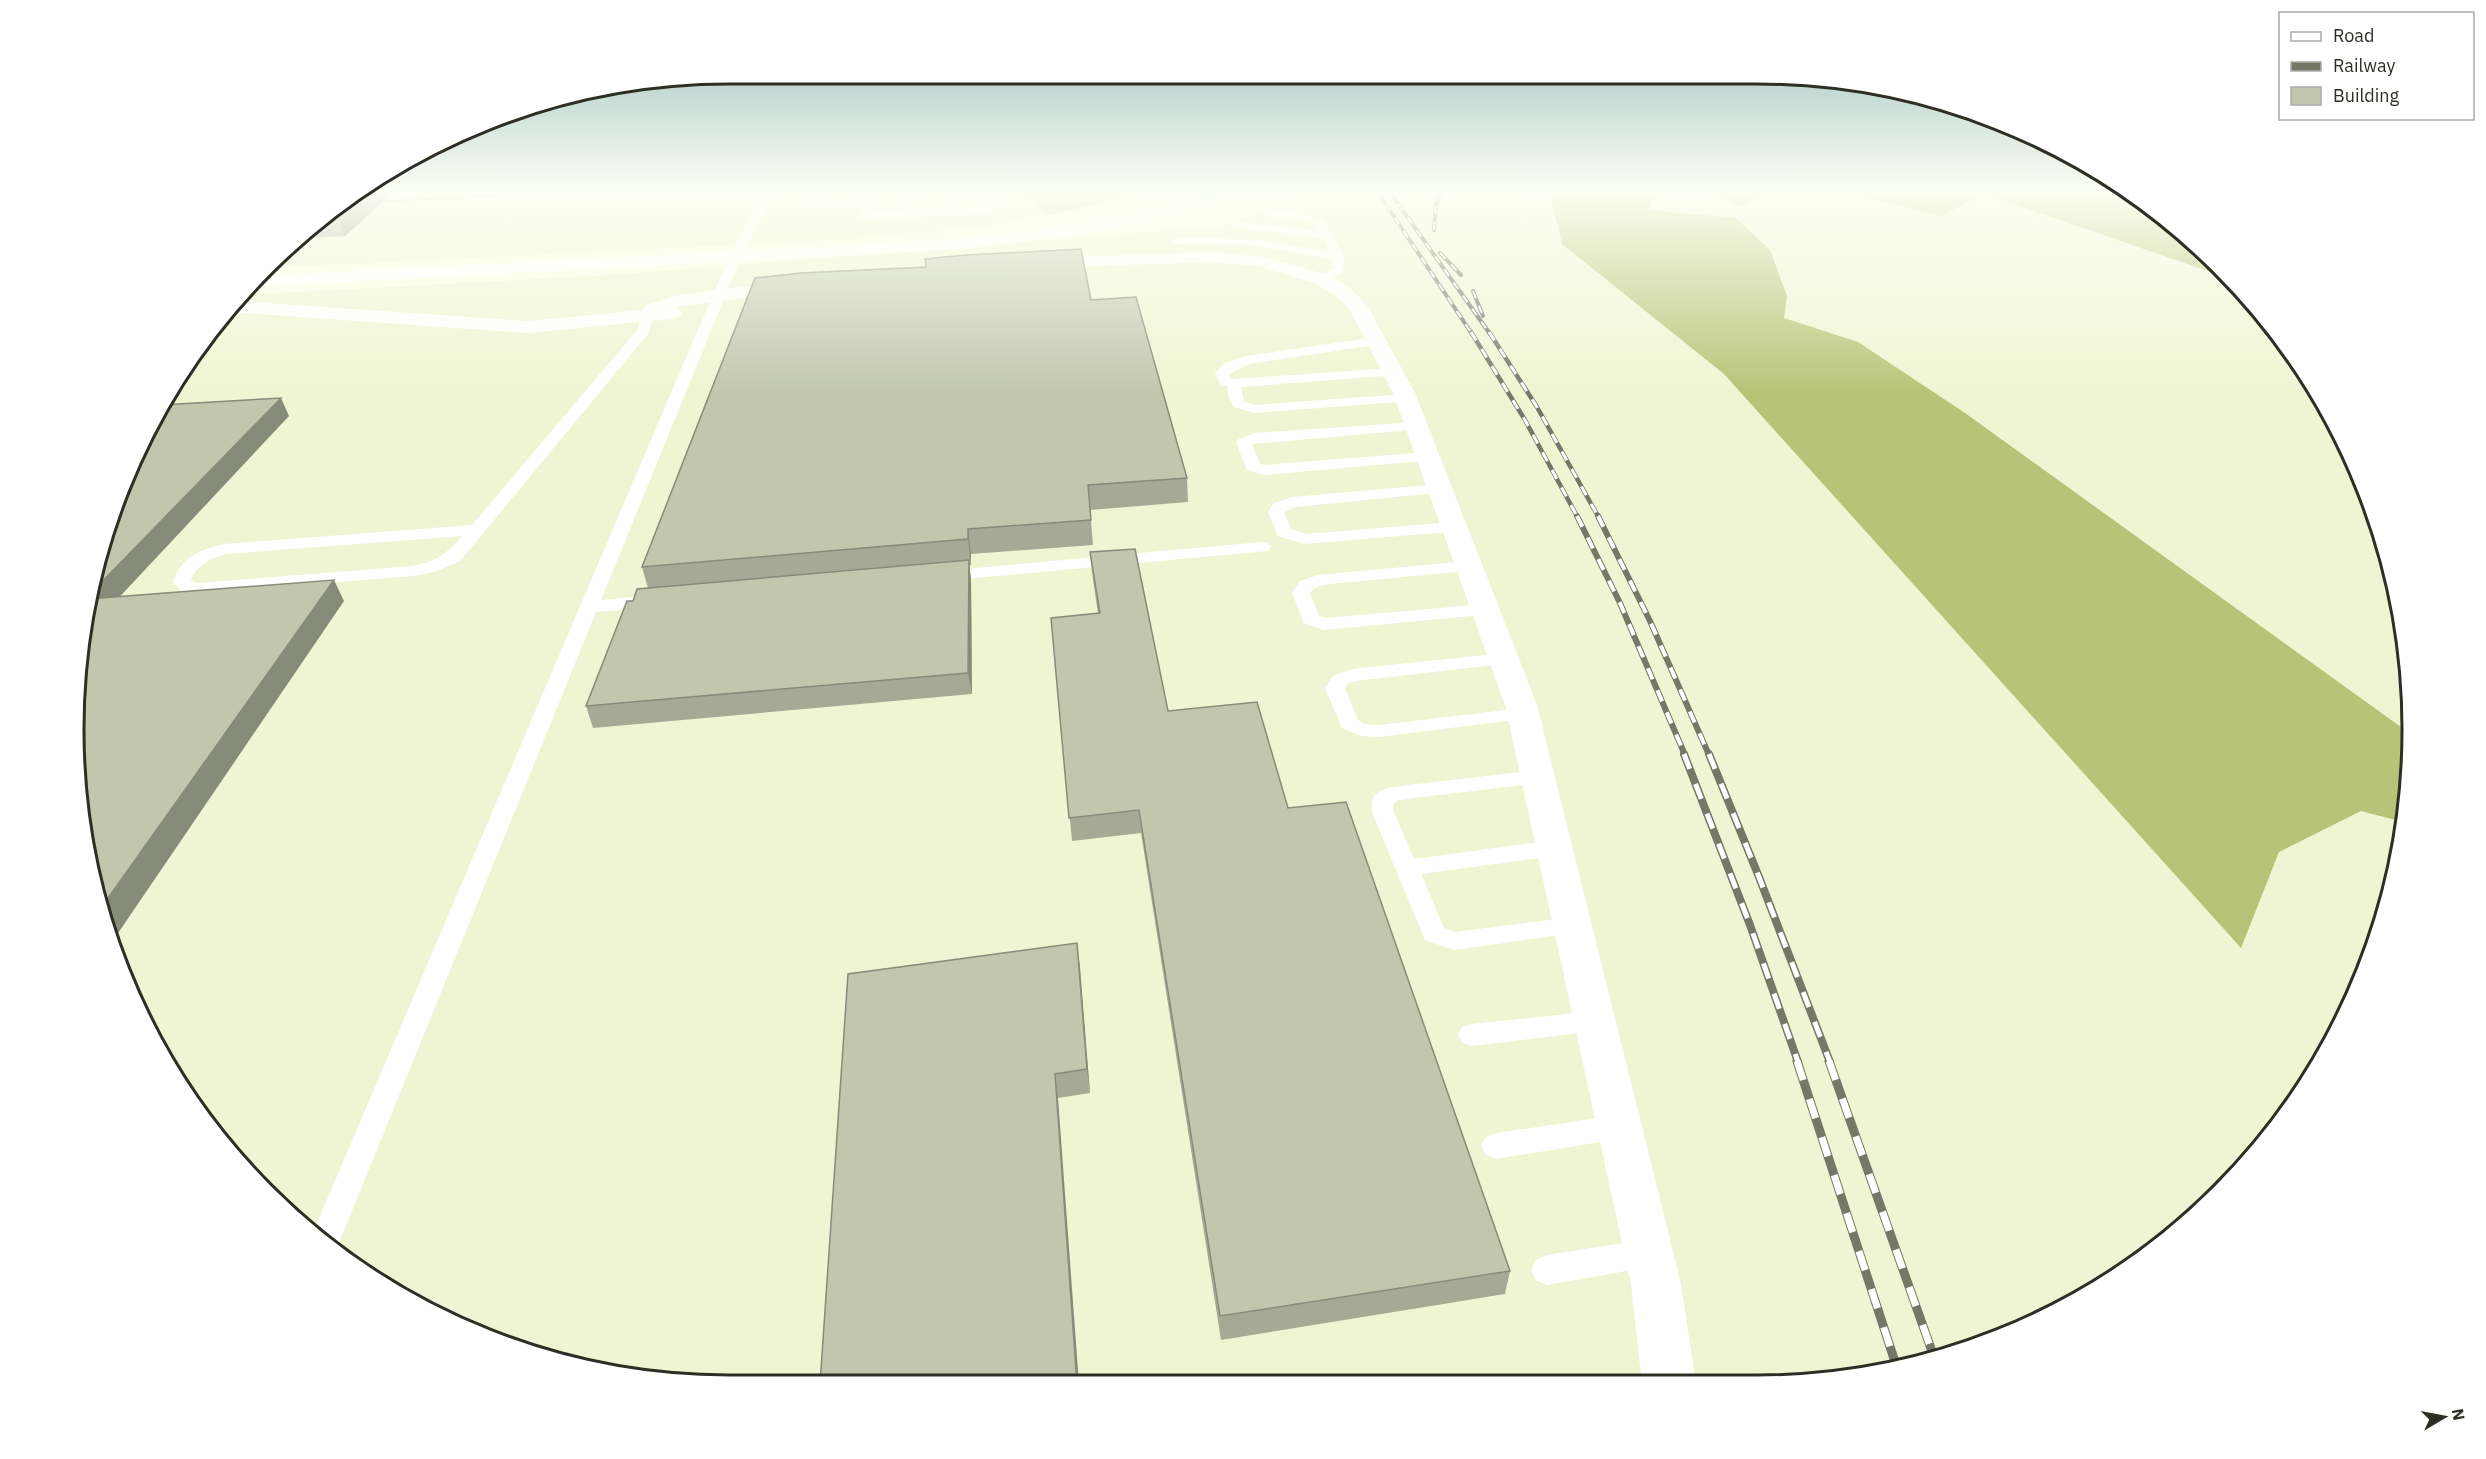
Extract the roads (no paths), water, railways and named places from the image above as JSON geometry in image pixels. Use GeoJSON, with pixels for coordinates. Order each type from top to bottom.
{"type":"FeatureCollection","features":[{"type":"Feature","properties":{"kind":"street"},"geometry":{"type":"LineString","coordinates":[[265,281],[695,259]]}},
{"type":"Feature","properties":{"kind":"street"},"geometry":{"type":"LineString","coordinates":[[894,275],[993,265],[1154,259]]}},
{"type":"Feature","properties":{"kind":"street"},"geometry":{"type":"LineString","coordinates":[[1236,259],[1330,268],[1343,292],[1358,307],[1400,385],[1417,426],[1523,714],[1656,1284],[1668,1375]]}},
{"type":"Feature","properties":{"kind":"street"},"geometry":{"type":"LineString","coordinates":[[241,308],[527,327],[667,315],[711,298],[814,284]]}},
{"type":"Feature","properties":{"kind":"lane"},"geometry":{"type":"LineString","coordinates":[[327,1234],[590,607],[711,298],[734,259]]}},
{"type":"Feature","properties":{"kind":"lane"},"geometry":{"type":"LineString","coordinates":[[1303,259],[1330,268],[1329,259]]}},
{"type":"Feature","properties":{"kind":"lane"},"geometry":{"type":"LineString","coordinates":[[476,530],[225,549],[206,554],[192,563],[183,575],[182,582],[187,587],[198,588],[421,569],[444,563],[454,557],[643,331],[650,316]]}},
{"type":"Feature","properties":{"kind":"lane"},"geometry":{"type":"LineString","coordinates":[[1376,341],[1246,360],[1228,367],[1222,373],[1225,381],[1234,383],[1400,385]]}},
{"type":"Feature","properties":{"kind":"lane"},"geometry":{"type":"LineString","coordinates":[[1234,383],[1237,402],[1241,407],[1254,409],[1400,385]]}},
{"type":"Feature","properties":{"kind":"lane"},"geometry":{"type":"LineString","coordinates":[[1417,426],[1254,438],[1244,442],[1253,467],[1265,470],[1428,457]]}},
{"type":"Feature","properties":{"kind":"lane"},"geometry":{"type":"LineString","coordinates":[[1440,489],[1293,502],[1280,506],[1276,512],[1284,532],[1304,539],[1454,527]]}},
{"type":"Feature","properties":{"kind":"lane"},"geometry":{"type":"LineString","coordinates":[[929,577],[1262,547]]}},
{"type":"Feature","properties":{"kind":"lane"},"geometry":{"type":"LineString","coordinates":[[1469,566],[1318,580],[1306,585],[1301,593],[1311,619],[1323,624],[1485,610]]}},
{"type":"Feature","properties":{"kind":"lane"},"geometry":{"type":"LineString","coordinates":[[590,607],[671,600]]}},
{"type":"Feature","properties":{"kind":"lane"},"geometry":{"type":"LineString","coordinates":[[1504,659],[1352,675],[1340,680],[1335,688],[1349,724],[1361,730],[1523,714]]}},
{"type":"Feature","properties":{"kind":"lane"},"geometry":{"type":"LineString","coordinates":[[1538,777],[1392,794],[1383,801],[1383,812],[1434,934],[1454,941],[1572,926]]}},
{"type":"Feature","properties":{"kind":"lane"},"geometry":{"type":"LineString","coordinates":[[1406,868],[1554,848]]}},
{"type":"Feature","properties":{"kind":"lane"},"geometry":{"type":"LineString","coordinates":[[1472,1035],[1595,1021]]}},
{"type":"Feature","properties":{"kind":"lane"},"geometry":{"type":"LineString","coordinates":[[1496,1146],[1619,1127]]}},
{"type":"Feature","properties":{"kind":"lane"},"geometry":{"type":"LineString","coordinates":[[1547,1270],[1649,1253]]}},
{"type":"Feature","properties":{"kind":"railway"},"geometry":{"type":"LineString","coordinates":[[1422,259],[1472,334]]}},
{"type":"Feature","properties":{"kind":"railway"},"geometry":{"type":"LineString","coordinates":[[1437,259],[1490,334]]}},
{"type":"Feature","properties":{"kind":"railway"},"geometry":{"type":"LineString","coordinates":[[1446,259],[1461,275]]}},
{"type":"Feature","properties":{"kind":"railway"},"geometry":{"type":"LineString","coordinates":[[1473,291],[1483,316]]}},
{"type":"Feature","properties":{"kind":"railway"},"geometry":{"type":"LineString","coordinates":[[1471,332],[1525,420],[1578,518]]}},
{"type":"Feature","properties":{"kind":"railway"},"geometry":{"type":"LineString","coordinates":[[1489,332],[1537,407],[1599,518]]}},
{"type":"Feature","properties":{"kind":"railway"},"geometry":{"type":"LineString","coordinates":[[1578,518],[1620,603],[1685,755]]}},
{"type":"Feature","properties":{"kind":"railway"},"geometry":{"type":"LineString","coordinates":[[1599,518],[1650,621],[1709,755]]}},
{"type":"Feature","properties":{"kind":"railway"},"geometry":{"type":"LineString","coordinates":[[1684,754],[1750,925],[1798,1062]]}},
{"type":"Feature","properties":{"kind":"railway"},"geometry":{"type":"LineString","coordinates":[[1709,754],[1830,1062]]}},
{"type":"Feature","properties":{"kind":"railway"},"geometry":{"type":"LineString","coordinates":[[1797,1061],[1894,1360]]}},
{"type":"Feature","properties":{"kind":"railway"},"geometry":{"type":"LineString","coordinates":[[1829,1061],[1932,1351]]}}]}
